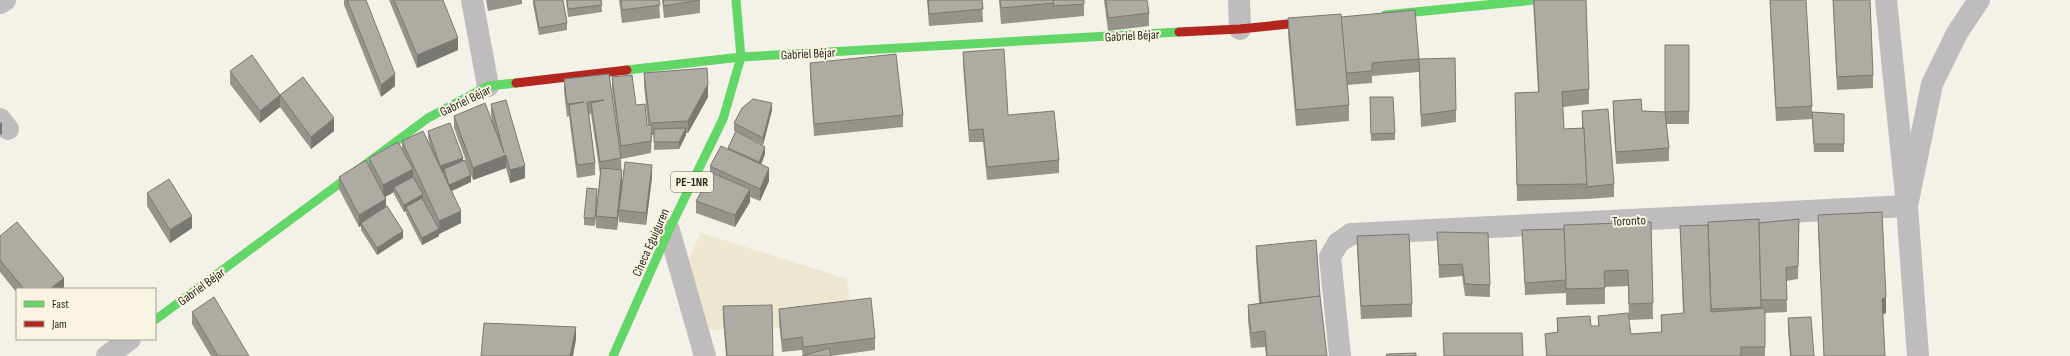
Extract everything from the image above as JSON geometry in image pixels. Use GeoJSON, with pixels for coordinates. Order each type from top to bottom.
{"type":"FeatureCollection","features":[{"type":"Feature","properties":{"kind":"street"},"geometry":{"type":"LineString","coordinates":[[0,3],[5,0]]}},
{"type":"Feature","properties":{"kind":"street"},"geometry":{"type":"LineString","coordinates":[[472,0],[488,86]]}},
{"type":"Feature","properties":{"kind":"street","name":"Checa Eguiguren"},"geometry":{"type":"LineString","coordinates":[[613,356],[669,230],[723,119],[741,57],[736,0]]}},
{"type":"Feature","properties":{"kind":"street"},"geometry":{"type":"LineString","coordinates":[[1239,0],[1240,29]]}},
{"type":"Feature","properties":{"kind":"street"},"geometry":{"type":"LineString","coordinates":[[1372,16],[1535,0]]}},
{"type":"Feature","properties":{"kind":"street"},"geometry":{"type":"LineString","coordinates":[[1886,0],[1907,206],[1918,356]]}},
{"type":"Feature","properties":{"kind":"street"},"geometry":{"type":"LineString","coordinates":[[1907,206],[1932,84],[1957,33],[1979,0]]}},
{"type":"Feature","properties":{"kind":"street","name":"Gabriel Béjar"},"geometry":{"type":"LineString","coordinates":[[156,319],[428,118],[488,86],[741,57],[1240,29],[1326,20]]}},
{"type":"Feature","properties":{"kind":"street","name":"Toronto"},"geometry":{"type":"LineString","coordinates":[[1340,356],[1330,257],[1338,243],[1351,234],[1907,206]]}},
{"type":"Feature","properties":{"kind":"street"},"geometry":{"type":"LineString","coordinates":[[669,230],[706,356]]}},
{"type":"Feature","properties":{"kind":"street"},"geometry":{"type":"LineString","coordinates":[[107,356],[129,340]]}},
{"type":"Feature","properties":{"kind":"shaded area"},"geometry":{"type":"Polygon","coordinates":[[[701,233],[847,279],[852,324],[705,330],[685,266],[701,233]]]}},
{"type":"Feature","properties":{"kind":"building"},"geometry":{"type":"Polygon","coordinates":[[[347,0],[366,0],[395,74],[381,85],[347,0]]]}},
{"type":"Feature","properties":{"kind":"building"},"geometry":{"type":"Polygon","coordinates":[[[394,0],[443,0],[458,38],[417,55],[394,0]]]}},
{"type":"Feature","properties":{"kind":"building"},"geometry":{"type":"Polygon","coordinates":[[[534,0],[563,0],[567,23],[539,28],[534,0]]]}},
{"type":"Feature","properties":{"kind":"building"},"geometry":{"type":"Polygon","coordinates":[[[567,0],[601,0],[602,5],[568,9],[567,0]]]}},
{"type":"Feature","properties":{"kind":"building"},"geometry":{"type":"Polygon","coordinates":[[[621,0],[659,0],[660,5],[622,10],[621,0]]]}},
{"type":"Feature","properties":{"kind":"building"},"geometry":{"type":"Polygon","coordinates":[[[663,0],[700,0],[664,6],[663,0]]]}},
{"type":"Feature","properties":{"kind":"building"},"geometry":{"type":"Polygon","coordinates":[[[928,0],[982,0],[983,9],[929,14],[928,0]]]}},
{"type":"Feature","properties":{"kind":"building"},"geometry":{"type":"Polygon","coordinates":[[[1000,0],[1053,0],[1054,3],[1001,8],[1000,0]]]}},
{"type":"Feature","properties":{"kind":"building"},"geometry":{"type":"Polygon","coordinates":[[[1053,0],[1084,0],[1084,4],[1054,6],[1053,0]]]}},
{"type":"Feature","properties":{"kind":"building"},"geometry":{"type":"Polygon","coordinates":[[[1106,0],[1147,0],[1149,13],[1108,18],[1106,0]]]}},
{"type":"Feature","properties":{"kind":"building"},"geometry":{"type":"Polygon","coordinates":[[[1534,0],[1586,0],[1589,89],[1562,92],[1564,129],[1584,128],[1587,184],[1517,185],[1515,93],[1539,92],[1534,0]]]}},
{"type":"Feature","properties":{"kind":"building"},"geometry":{"type":"Polygon","coordinates":[[[1770,0],[1806,0],[1812,106],[1776,108],[1770,0]]]}},
{"type":"Feature","properties":{"kind":"building"},"geometry":{"type":"Polygon","coordinates":[[[1833,0],[1870,0],[1873,75],[1837,77],[1833,0]]]}},
{"type":"Feature","properties":{"kind":"building"},"geometry":{"type":"Polygon","coordinates":[[[1415,10],[1419,59],[1372,63],[1372,71],[1346,73],[1341,17],[1415,10]]]}},
{"type":"Feature","properties":{"kind":"building"},"geometry":{"type":"Polygon","coordinates":[[[1341,14],[1349,105],[1296,110],[1288,18],[1341,14]]]}},
{"type":"Feature","properties":{"kind":"building"},"geometry":{"type":"Polygon","coordinates":[[[1665,45],[1689,45],[1689,111],[1665,112],[1665,45]]]}},
{"type":"Feature","properties":{"kind":"building"},"geometry":{"type":"Polygon","coordinates":[[[1004,49],[1008,115],[1054,111],[1059,160],[987,167],[983,129],[969,130],[963,52],[1004,49]]]}},
{"type":"Feature","properties":{"kind":"building"},"geometry":{"type":"Polygon","coordinates":[[[896,54],[903,115],[814,124],[810,63],[896,54]]]}},
{"type":"Feature","properties":{"kind":"building"},"geometry":{"type":"Polygon","coordinates":[[[252,55],[280,95],[260,111],[230,71],[252,55]]]}},
{"type":"Feature","properties":{"kind":"building"},"geometry":{"type":"Polygon","coordinates":[[[1455,58],[1456,110],[1421,115],[1419,59],[1455,58]]]}},
{"type":"Feature","properties":{"kind":"building"},"geometry":{"type":"Polygon","coordinates":[[[707,68],[708,84],[688,121],[650,123],[644,73],[707,68]]]}},
{"type":"Feature","properties":{"kind":"building"},"geometry":{"type":"Polygon","coordinates":[[[609,74],[621,158],[600,162],[591,103],[604,100],[587,102],[595,163],[577,165],[569,105],[584,102],[567,104],[564,79],[609,74]]]}},
{"type":"Feature","properties":{"kind":"building"},"geometry":{"type":"Polygon","coordinates":[[[632,75],[636,105],[645,104],[647,125],[652,125],[651,141],[621,146],[612,77],[632,75]]]}},
{"type":"Feature","properties":{"kind":"building"},"geometry":{"type":"Polygon","coordinates":[[[303,77],[334,118],[311,137],[280,95],[303,77]]]}},
{"type":"Feature","properties":{"kind":"building"},"geometry":{"type":"Polygon","coordinates":[[[1370,97],[1393,97],[1395,133],[1371,134],[1370,97]]]}},
{"type":"Feature","properties":{"kind":"building"},"geometry":{"type":"Polygon","coordinates":[[[753,99],[772,103],[763,138],[734,123],[742,108],[753,99]]]}},
{"type":"Feature","properties":{"kind":"building"},"geometry":{"type":"Polygon","coordinates":[[[1641,99],[1642,111],[1665,112],[1669,148],[1616,152],[1613,101],[1641,99]]]}},
{"type":"Feature","properties":{"kind":"building"},"geometry":{"type":"Polygon","coordinates":[[[506,100],[525,166],[510,170],[506,155],[473,168],[454,116],[485,103],[504,153],[491,104],[506,100]]]}},
{"type":"Feature","properties":{"kind":"building"},"geometry":{"type":"Polygon","coordinates":[[[1608,109],[1614,184],[1587,187],[1582,111],[1608,109]]]}},
{"type":"Feature","properties":{"kind":"building"},"geometry":{"type":"Polygon","coordinates":[[[1812,112],[1844,114],[1844,144],[1814,144],[1812,112]]]}},
{"type":"Feature","properties":{"kind":"building"},"geometry":{"type":"Polygon","coordinates":[[[450,123],[463,158],[440,166],[428,131],[450,123]]]}},
{"type":"Feature","properties":{"kind":"building"},"geometry":{"type":"Polygon","coordinates":[[[686,128],[679,142],[654,142],[654,129],[686,128]]]}},
{"type":"Feature","properties":{"kind":"building"},"geometry":{"type":"Polygon","coordinates":[[[423,131],[461,211],[439,221],[402,141],[423,131]]]}},
{"type":"Feature","properties":{"kind":"building"},"geometry":{"type":"Polygon","coordinates":[[[736,131],[765,147],[759,162],[728,148],[736,131]]]}},
{"type":"Feature","properties":{"kind":"building"},"geometry":{"type":"Polygon","coordinates":[[[398,142],[413,169],[383,185],[369,158],[398,142]]]}},
{"type":"Feature","properties":{"kind":"building"},"geometry":{"type":"Polygon","coordinates":[[[721,146],[769,168],[760,189],[710,166],[721,146]]]}},
{"type":"Feature","properties":{"kind":"building"},"geometry":{"type":"Polygon","coordinates":[[[366,160],[386,199],[359,215],[339,177],[366,160]]]}},
{"type":"Feature","properties":{"kind":"building"},"geometry":{"type":"Polygon","coordinates":[[[465,160],[471,175],[449,185],[444,169],[465,160]]]}},
{"type":"Feature","properties":{"kind":"building"},"geometry":{"type":"Polygon","coordinates":[[[625,162],[652,165],[646,213],[619,210],[625,162]]]}},
{"type":"Feature","properties":{"kind":"building"},"geometry":{"type":"Polygon","coordinates":[[[601,168],[622,170],[617,218],[596,216],[601,168]]]}},
{"type":"Feature","properties":{"kind":"building"},"geometry":{"type":"Polygon","coordinates":[[[712,173],[750,189],[735,215],[696,201],[712,173]]]}},
{"type":"Feature","properties":{"kind":"building"},"geometry":{"type":"Polygon","coordinates":[[[413,177],[423,194],[404,205],[394,187],[413,177]]]}},
{"type":"Feature","properties":{"kind":"building"},"geometry":{"type":"Polygon","coordinates":[[[169,179],[192,216],[170,230],[147,193],[169,179]]]}},
{"type":"Feature","properties":{"kind":"building"},"geometry":{"type":"Polygon","coordinates":[[[587,188],[597,189],[595,218],[584,218],[587,188]]]}},
{"type":"Feature","properties":{"kind":"building"},"geometry":{"type":"Polygon","coordinates":[[[422,198],[439,229],[422,238],[406,207],[422,198]]]}},
{"type":"Feature","properties":{"kind":"building"},"geometry":{"type":"Polygon","coordinates":[[[387,206],[403,231],[377,248],[361,223],[387,206]]]}},
{"type":"Feature","properties":{"kind":"building"},"geometry":{"type":"Polygon","coordinates":[[[1882,212],[1886,297],[1882,299],[1885,356],[1824,356],[1818,215],[1882,212]]]}},
{"type":"Feature","properties":{"kind":"building"},"geometry":{"type":"Polygon","coordinates":[[[1759,219],[1761,307],[1711,309],[1708,222],[1759,219]]]}},
{"type":"Feature","properties":{"kind":"building"},"geometry":{"type":"Polygon","coordinates":[[[1799,219],[1798,266],[1786,268],[1787,300],[1761,300],[1759,223],[1799,219]]]}},
{"type":"Feature","properties":{"kind":"building"},"geometry":{"type":"Polygon","coordinates":[[[17,222],[64,278],[51,288],[23,288],[0,260],[0,236],[17,222]]]}},
{"type":"Feature","properties":{"kind":"building"},"geometry":{"type":"Polygon","coordinates":[[[1651,222],[1653,303],[1629,304],[1628,270],[1604,271],[1605,288],[1566,289],[1564,225],[1651,222]]]}},
{"type":"Feature","properties":{"kind":"building"},"geometry":{"type":"Polygon","coordinates":[[[1708,225],[1711,312],[1765,308],[1765,347],[1741,347],[1741,356],[1547,356],[1545,334],[1558,332],[1557,318],[1590,316],[1591,326],[1599,326],[1598,316],[1628,313],[1631,334],[1662,332],[1661,315],[1684,313],[1680,226],[1708,225]]]}},
{"type":"Feature","properties":{"kind":"building"},"geometry":{"type":"Polygon","coordinates":[[[1564,229],[1566,280],[1525,283],[1522,230],[1564,229]]]}},
{"type":"Feature","properties":{"kind":"building"},"geometry":{"type":"Polygon","coordinates":[[[1437,232],[1488,233],[1490,285],[1465,284],[1462,264],[1439,265],[1437,232]]]}},
{"type":"Feature","properties":{"kind":"building"},"geometry":{"type":"Polygon","coordinates":[[[1409,234],[1412,304],[1361,306],[1357,236],[1409,234]]]}},
{"type":"Feature","properties":{"kind":"building"},"geometry":{"type":"Polygon","coordinates":[[[1316,240],[1320,296],[1261,303],[1256,246],[1316,240]]]}},
{"type":"Feature","properties":{"kind":"building"},"geometry":{"type":"Polygon","coordinates":[[[1320,296],[1327,356],[1267,356],[1265,331],[1251,333],[1248,305],[1320,296]]]}},
{"type":"Feature","properties":{"kind":"building"},"geometry":{"type":"Polygon","coordinates":[[[214,297],[249,356],[218,356],[192,312],[214,297]]]}},
{"type":"Feature","properties":{"kind":"building"},"geometry":{"type":"Polygon","coordinates":[[[871,298],[875,338],[803,347],[802,337],[782,340],[779,309],[871,298]]]}},
{"type":"Feature","properties":{"kind":"building"},"geometry":{"type":"Polygon","coordinates":[[[772,305],[773,356],[727,356],[723,306],[772,305]]]}},
{"type":"Feature","properties":{"kind":"building"},"geometry":{"type":"Polygon","coordinates":[[[1811,317],[1814,356],[1791,356],[1788,318],[1811,317]]]}},
{"type":"Feature","properties":{"kind":"building"},"geometry":{"type":"Polygon","coordinates":[[[484,323],[576,327],[570,356],[481,356],[484,323]]]}},
{"type":"Feature","properties":{"kind":"building"},"geometry":{"type":"Polygon","coordinates":[[[1443,333],[1522,333],[1523,356],[1444,356],[1443,333]]]}},
{"type":"Feature","properties":{"kind":"building"},"geometry":{"type":"Polygon","coordinates":[[[829,348],[831,356],[802,356],[829,348]]]}},
{"type":"Feature","properties":{"kind":"building"},"geometry":{"type":"Polygon","coordinates":[[[1416,353],[1416,356],[1386,356],[1387,354],[1416,353]]]}},
{"type":"Feature","properties":{"kind":"traffic: fast"},"geometry":{"type":"LineString","coordinates":[[613,356],[669,230],[723,119],[741,57],[736,0]]}},
{"type":"Feature","properties":{"kind":"traffic: fast"},"geometry":{"type":"LineString","coordinates":[[1385,15],[1535,0]]}},
{"type":"Feature","properties":{"kind":"traffic: fast"},"geometry":{"type":"LineString","coordinates":[[627,70],[741,57],[1179,32]]}},
{"type":"Feature","properties":{"kind":"traffic: fast"},"geometry":{"type":"LineString","coordinates":[[156,319],[428,118],[488,86],[516,83]]}},
{"type":"Feature","properties":{"kind":"traffic: jam"},"geometry":{"type":"LineString","coordinates":[[1179,32],[1240,29],[1317,21]]}},
{"type":"Feature","properties":{"kind":"traffic: jam"},"geometry":{"type":"LineString","coordinates":[[516,83],[627,70]]}}]}
